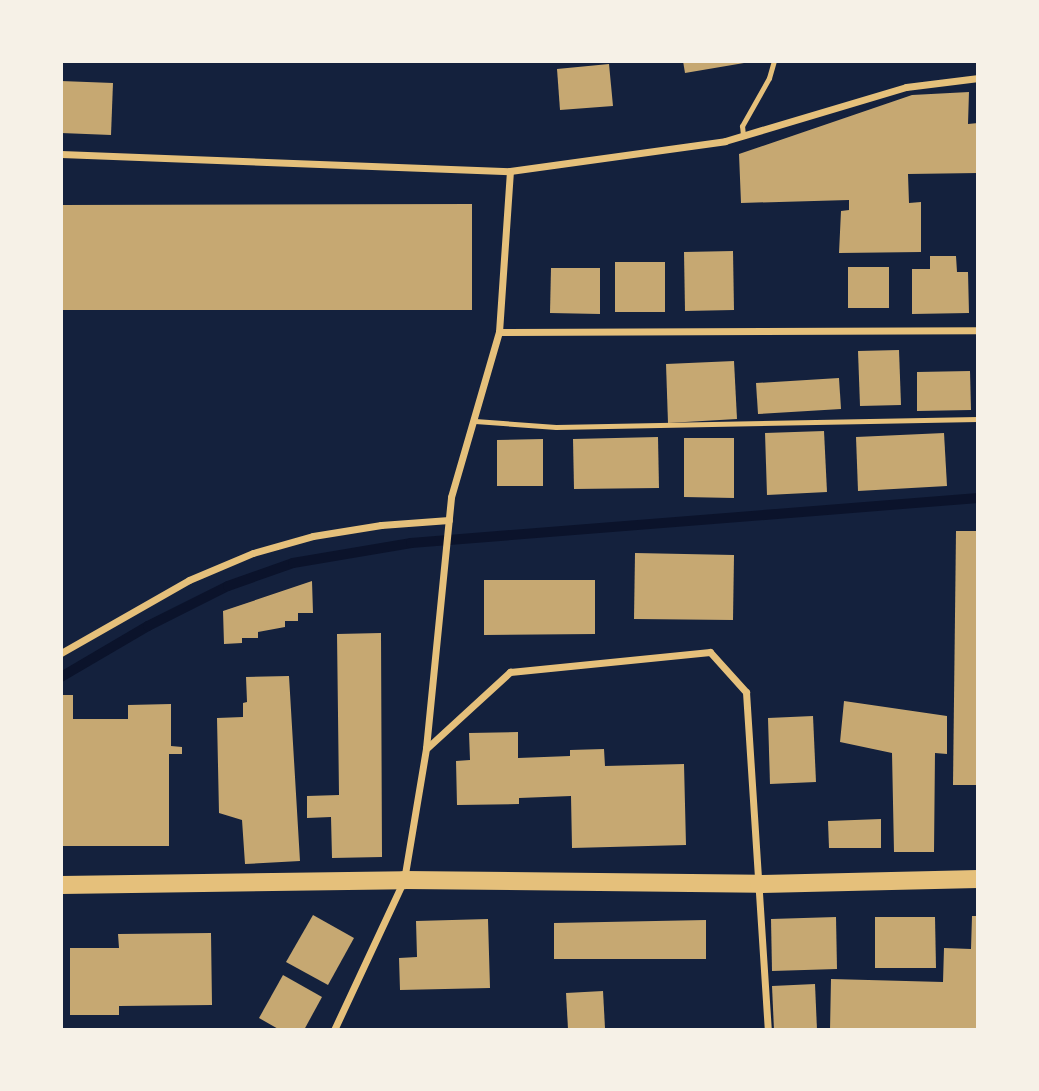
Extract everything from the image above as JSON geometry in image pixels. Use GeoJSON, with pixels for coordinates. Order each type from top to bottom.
{"type":"FeatureCollection","features":[{"type":"Feature","properties":{"kind":"main road"},"geometry":{"type":"LineString","coordinates":[[61,885],[404,880],[759,884],[978,879]]}},
{"type":"Feature","properties":{"kind":"street"},"geometry":{"type":"LineString","coordinates":[[61,154],[510,171],[725,141],[906,87],[978,78]]}},
{"type":"Feature","properties":{"kind":"street"},"geometry":{"type":"LineString","coordinates":[[334,1030],[404,880],[426,748],[449,520],[460,461],[475,421],[499,332],[510,171]]}},
{"type":"Feature","properties":{"kind":"street"},"geometry":{"type":"LineString","coordinates":[[499,332],[978,330]]}},
{"type":"Feature","properties":{"kind":"street"},"geometry":{"type":"LineString","coordinates":[[61,653],[189,580],[253,552],[313,536],[381,525],[449,520]]}},
{"type":"Feature","properties":{"kind":"street"},"geometry":{"type":"LineString","coordinates":[[426,748],[510,672],[710,652],[746,692],[768,1030]]}},
{"type":"Feature","properties":{"kind":"lane"},"geometry":{"type":"LineString","coordinates":[[743,135],[742,126],[769,78],[774,61]]}},
{"type":"Feature","properties":{"kind":"lane"},"geometry":{"type":"LineString","coordinates":[[475,421],[556,427],[978,419]]}},
{"type":"Feature","properties":{"kind":"building"},"geometry":{"type":"Polygon","coordinates":[[[683,61],[743,61],[744,63],[685,73],[683,61]]]}},
{"type":"Feature","properties":{"kind":"building"},"geometry":{"type":"Polygon","coordinates":[[[609,64],[613,106],[560,110],[557,69],[609,64]]]}},
{"type":"Feature","properties":{"kind":"building"},"geometry":{"type":"Polygon","coordinates":[[[61,81],[113,83],[111,135],[61,133],[61,81]]]}},
{"type":"Feature","properties":{"kind":"building"},"geometry":{"type":"Polygon","coordinates":[[[969,92],[968,124],[978,123],[978,173],[908,174],[909,203],[921,202],[921,252],[839,253],[841,211],[849,210],[849,200],[741,203],[739,154],[912,95],[969,92]]]}},
{"type":"Feature","properties":{"kind":"building"},"geometry":{"type":"Polygon","coordinates":[[[472,204],[472,310],[61,310],[61,205],[472,204]]]}},
{"type":"Feature","properties":{"kind":"building"},"geometry":{"type":"Polygon","coordinates":[[[733,251],[734,310],[685,311],[684,252],[733,251]]]}},
{"type":"Feature","properties":{"kind":"building"},"geometry":{"type":"Polygon","coordinates":[[[930,256],[956,256],[957,272],[968,272],[969,313],[912,314],[912,269],[930,269],[930,256]]]}},
{"type":"Feature","properties":{"kind":"building"},"geometry":{"type":"Polygon","coordinates":[[[615,262],[665,262],[665,312],[615,312],[615,262]]]}},
{"type":"Feature","properties":{"kind":"building"},"geometry":{"type":"Polygon","coordinates":[[[848,267],[889,267],[889,308],[848,308],[848,267]]]}},
{"type":"Feature","properties":{"kind":"building"},"geometry":{"type":"Polygon","coordinates":[[[551,268],[600,268],[600,314],[550,313],[551,268]]]}},
{"type":"Feature","properties":{"kind":"building"},"geometry":{"type":"Polygon","coordinates":[[[899,350],[901,405],[860,406],[858,351],[899,350]]]}},
{"type":"Feature","properties":{"kind":"building"},"geometry":{"type":"Polygon","coordinates":[[[734,361],[737,419],[668,423],[666,364],[734,361]]]}},
{"type":"Feature","properties":{"kind":"building"},"geometry":{"type":"Polygon","coordinates":[[[970,371],[971,410],[917,411],[917,372],[970,371]]]}},
{"type":"Feature","properties":{"kind":"building"},"geometry":{"type":"Polygon","coordinates":[[[839,378],[841,409],[758,414],[756,383],[839,378]]]}},
{"type":"Feature","properties":{"kind":"building"},"geometry":{"type":"Polygon","coordinates":[[[824,431],[827,492],[767,495],[765,433],[824,431]]]}},
{"type":"Feature","properties":{"kind":"building"},"geometry":{"type":"Polygon","coordinates":[[[944,433],[947,486],[858,491],[856,437],[944,433]]]}},
{"type":"Feature","properties":{"kind":"building"},"geometry":{"type":"Polygon","coordinates":[[[658,437],[659,488],[574,489],[573,439],[658,437]]]}},
{"type":"Feature","properties":{"kind":"building"},"geometry":{"type":"Polygon","coordinates":[[[684,438],[734,438],[734,498],[684,497],[684,438]]]}},
{"type":"Feature","properties":{"kind":"building"},"geometry":{"type":"Polygon","coordinates":[[[543,439],[543,486],[497,486],[497,440],[543,439]]]}},
{"type":"Feature","properties":{"kind":"building"},"geometry":{"type":"Polygon","coordinates":[[[956,531],[978,531],[978,785],[953,785],[956,531]]]}},
{"type":"Feature","properties":{"kind":"building"},"geometry":{"type":"Polygon","coordinates":[[[635,553],[734,555],[733,620],[634,619],[635,553]]]}},
{"type":"Feature","properties":{"kind":"building"},"geometry":{"type":"Polygon","coordinates":[[[484,580],[595,580],[595,634],[484,635],[484,580]]]}},
{"type":"Feature","properties":{"kind":"building"},"geometry":{"type":"Polygon","coordinates":[[[312,581],[313,613],[298,613],[298,621],[285,621],[285,627],[258,632],[258,638],[242,638],[242,643],[224,644],[223,611],[312,581]]]}},
{"type":"Feature","properties":{"kind":"building"},"geometry":{"type":"Polygon","coordinates":[[[381,633],[382,857],[332,858],[331,817],[307,818],[307,796],[339,795],[337,634],[381,633]]]}},
{"type":"Feature","properties":{"kind":"building"},"geometry":{"type":"Polygon","coordinates":[[[289,676],[300,861],[245,864],[242,820],[219,813],[217,718],[243,717],[243,703],[247,702],[246,677],[289,676]]]}},
{"type":"Feature","properties":{"kind":"building"},"geometry":{"type":"Polygon","coordinates":[[[61,695],[73,695],[73,719],[128,719],[128,705],[171,704],[171,746],[182,747],[182,754],[169,754],[169,846],[61,846],[61,695]]]}},
{"type":"Feature","properties":{"kind":"building"},"geometry":{"type":"Polygon","coordinates":[[[844,701],[947,716],[947,754],[935,753],[934,852],[894,852],[892,753],[840,742],[844,701]]]}},
{"type":"Feature","properties":{"kind":"building"},"geometry":{"type":"Polygon","coordinates":[[[813,716],[816,782],[770,784],[768,718],[813,716]]]}},
{"type":"Feature","properties":{"kind":"building"},"geometry":{"type":"Polygon","coordinates":[[[518,732],[518,758],[570,756],[570,750],[604,749],[605,766],[684,764],[686,845],[572,848],[571,796],[519,798],[519,804],[457,805],[456,761],[470,760],[469,733],[518,732]]]}},
{"type":"Feature","properties":{"kind":"building"},"geometry":{"type":"Polygon","coordinates":[[[881,819],[881,848],[829,848],[828,821],[881,819]]]}},
{"type":"Feature","properties":{"kind":"building"},"geometry":{"type":"Polygon","coordinates":[[[313,915],[354,938],[328,985],[286,962],[313,915]]]}},
{"type":"Feature","properties":{"kind":"building"},"geometry":{"type":"Polygon","coordinates":[[[972,916],[978,916],[978,1030],[830,1030],[831,979],[943,982],[944,948],[971,949],[972,916]]]}},
{"type":"Feature","properties":{"kind":"building"},"geometry":{"type":"Polygon","coordinates":[[[836,917],[837,969],[772,971],[771,919],[836,917]]]}},
{"type":"Feature","properties":{"kind":"building"},"geometry":{"type":"Polygon","coordinates":[[[875,917],[935,917],[936,968],[875,968],[875,917]]]}},
{"type":"Feature","properties":{"kind":"building"},"geometry":{"type":"Polygon","coordinates":[[[488,919],[490,988],[400,990],[399,958],[417,957],[416,921],[488,919]]]}},
{"type":"Feature","properties":{"kind":"building"},"geometry":{"type":"Polygon","coordinates":[[[706,920],[706,959],[554,959],[554,923],[706,920]]]}},
{"type":"Feature","properties":{"kind":"building"},"geometry":{"type":"Polygon","coordinates":[[[211,933],[212,1005],[119,1006],[119,1015],[70,1015],[70,948],[119,948],[118,934],[211,933]]]}},
{"type":"Feature","properties":{"kind":"building"},"geometry":{"type":"Polygon","coordinates":[[[283,975],[322,997],[304,1030],[280,1030],[259,1018],[283,975]]]}},
{"type":"Feature","properties":{"kind":"building"},"geometry":{"type":"Polygon","coordinates":[[[815,984],[817,1030],[774,1030],[772,986],[815,984]]]}},
{"type":"Feature","properties":{"kind":"building"},"geometry":{"type":"Polygon","coordinates":[[[603,991],[605,1028],[568,1029],[566,993],[603,991]]]}},
{"type":"Feature","properties":{"kind":"waterway"},"geometry":{"type":"LineString","coordinates":[[61,677],[148,626],[228,586],[293,563],[411,543],[978,498]]}}]}
